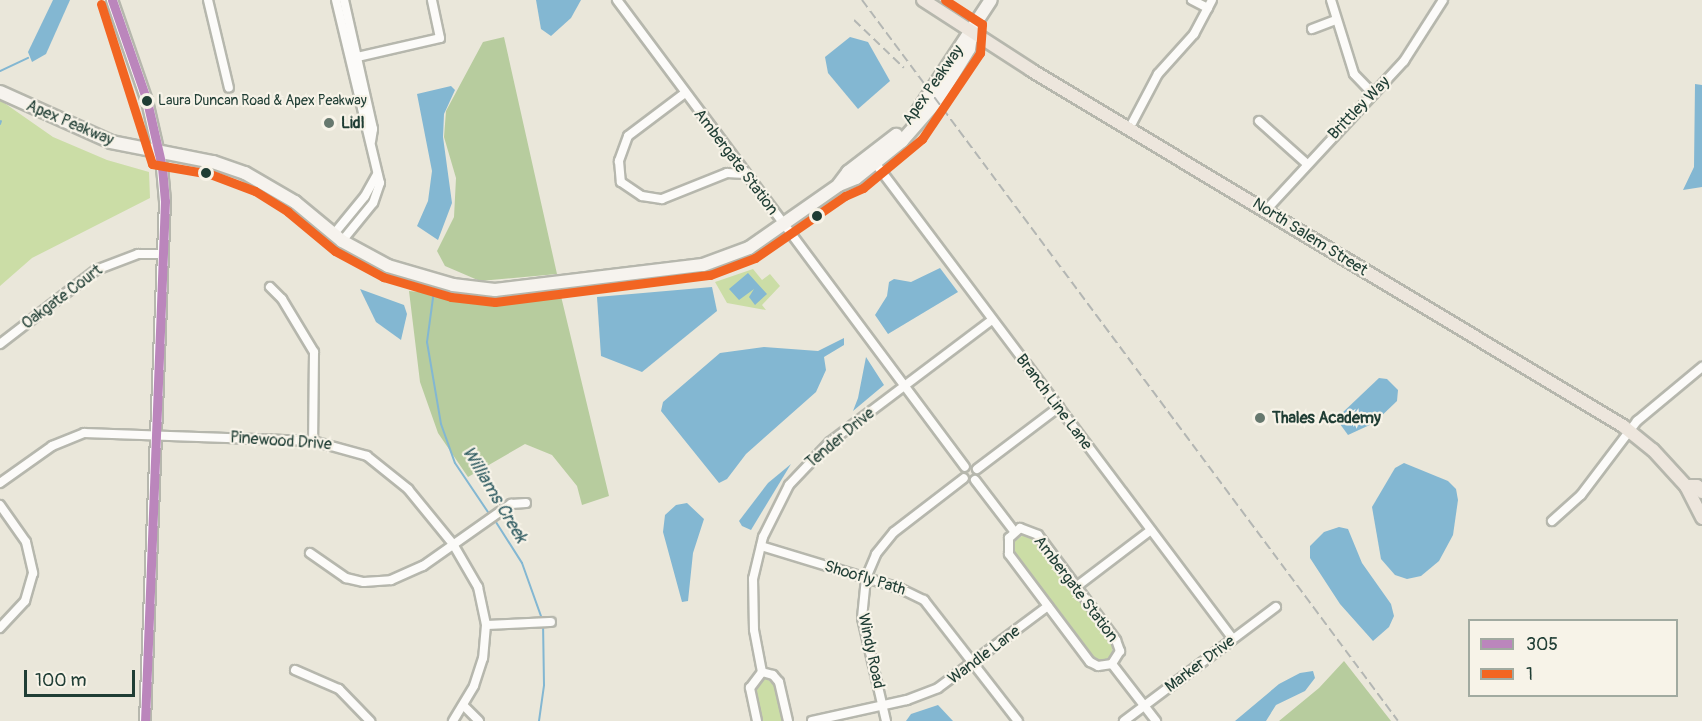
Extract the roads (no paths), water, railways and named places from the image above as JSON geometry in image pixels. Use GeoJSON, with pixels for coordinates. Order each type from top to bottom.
{"type":"FeatureCollection","features":[{"type":"Feature","properties":{"kind":"main road","name":"North Salem Street"},"geometry":{"type":"LineString","coordinates":[[923,0],[1129,129],[1267,209],[1628,430],[1653,450],[1686,486],[1702,518]]}},
{"type":"Feature","properties":{"kind":"main road","name":"Apex Peakway"},"geometry":{"type":"LineString","coordinates":[[839,185],[848,172],[910,121],[991,0]]}},
{"type":"Feature","properties":{"kind":"main road","name":"Apex Peakway"},"geometry":{"type":"LineString","coordinates":[[0,92],[111,142],[159,154],[213,162],[252,176],[295,202],[338,238],[388,266],[453,285],[495,290],[703,265],[749,248],[784,226],[839,185],[876,164],[913,131],[937,101],[969,49],[972,31]]}},
{"type":"Feature","properties":{"kind":"main road","name":"North Salem Street"},"geometry":{"type":"LineString","coordinates":[[1686,486],[1697,486],[1702,492]]}},
{"type":"Feature","properties":{"kind":"street"},"geometry":{"type":"LineString","coordinates":[[112,0],[136,65],[159,154],[165,201],[159,435],[145,721]]}},
{"type":"Feature","properties":{"kind":"street"},"geometry":{"type":"LineString","coordinates":[[208,0],[229,88]]}},
{"type":"Feature","properties":{"kind":"street"},"geometry":{"type":"LineString","coordinates":[[336,0],[353,58]]}},
{"type":"Feature","properties":{"kind":"street"},"geometry":{"type":"LineString","coordinates":[[338,238],[373,203],[380,183],[353,58],[344,0]]}},
{"type":"Feature","properties":{"kind":"street"},"geometry":{"type":"LineString","coordinates":[[353,58],[440,38],[432,0]]}},
{"type":"Feature","properties":{"kind":"street","name":"Ambergate Station"},"geometry":{"type":"LineString","coordinates":[[617,0],[965,467]]}},
{"type":"Feature","properties":{"kind":"street"},"geometry":{"type":"LineString","coordinates":[[1129,129],[1158,74],[1194,34],[1210,4],[1192,0]]}},
{"type":"Feature","properties":{"kind":"street"},"geometry":{"type":"LineString","coordinates":[[1331,0],[1354,74],[1373,94]]}},
{"type":"Feature","properties":{"kind":"street","name":"Brittley Way"},"geometry":{"type":"LineString","coordinates":[[1267,209],[1306,163],[1412,51],[1443,0]]}},
{"type":"Feature","properties":{"kind":"street"},"geometry":{"type":"LineString","coordinates":[[1312,29],[1336,20]]}},
{"type":"Feature","properties":{"kind":"street"},"geometry":{"type":"LineString","coordinates":[[685,93],[628,136],[619,161],[621,182],[642,196],[662,199],[721,175],[745,174]]}},
{"type":"Feature","properties":{"kind":"street"},"geometry":{"type":"LineString","coordinates":[[1259,121],[1306,163]]}},
{"type":"Feature","properties":{"kind":"street","name":"Branch Line Lane"},"geometry":{"type":"LineString","coordinates":[[876,164],[1233,639]]}},
{"type":"Feature","properties":{"kind":"street","name":"Oakgate Court"},"geometry":{"type":"LineString","coordinates":[[0,344],[96,270],[138,254],[164,254]]}},
{"type":"Feature","properties":{"kind":"street"},"geometry":{"type":"LineString","coordinates":[[270,287],[282,299],[314,352],[313,441]]}},
{"type":"Feature","properties":{"kind":"street","name":"Tender Drive"},"geometry":{"type":"LineString","coordinates":[[758,721],[751,682],[762,672],[752,601],[761,546],[782,498],[808,462],[992,320]]}},
{"type":"Feature","properties":{"kind":"street"},"geometry":{"type":"LineString","coordinates":[[1552,521],[1581,495],[1628,430],[1702,367]]}},
{"type":"Feature","properties":{"kind":"street"},"geometry":{"type":"LineString","coordinates":[[977,468],[975,480],[964,478],[965,467],[977,468],[1059,407]]}},
{"type":"Feature","properties":{"kind":"street","name":"Pinewood Drive"},"geometry":{"type":"LineString","coordinates":[[0,483],[68,436],[99,432],[313,441],[354,450],[380,463],[400,480],[453,544],[478,587],[486,625],[480,668],[464,706],[453,721]]}},
{"type":"Feature","properties":{"kind":"street","name":"Windy Road"},"geometry":{"type":"LineString","coordinates":[[886,721],[862,618],[866,578],[876,554],[894,532],[964,478]]}},
{"type":"Feature","properties":{"kind":"street","name":"Ambergate Station"},"geometry":{"type":"LineString","coordinates":[[975,480],[1014,531]]}},
{"type":"Feature","properties":{"kind":"street"},"geometry":{"type":"LineString","coordinates":[[310,553],[346,578],[376,582],[412,573],[512,504],[526,503]]}},
{"type":"Feature","properties":{"kind":"street"},"geometry":{"type":"LineString","coordinates":[[0,505],[26,542],[33,573],[25,601],[0,628]]}},
{"type":"Feature","properties":{"kind":"street","name":"Ambergate Station"},"geometry":{"type":"LineString","coordinates":[[1014,531],[1027,528],[1038,535],[1116,640],[1120,651],[1112,664]]}},
{"type":"Feature","properties":{"kind":"street"},"geometry":{"type":"LineString","coordinates":[[1076,587],[1151,530]]}},
{"type":"Feature","properties":{"kind":"street","name":"Ambergate Station"},"geometry":{"type":"LineString","coordinates":[[1014,531],[1007,546],[1009,554],[1090,662],[1098,666],[1112,664]]}},
{"type":"Feature","properties":{"kind":"street","name":"Shoofly Path"},"geometry":{"type":"LineString","coordinates":[[761,546],[866,578],[924,600],[1018,721]]}},
{"type":"Feature","properties":{"kind":"street","name":"Wandle Lane"},"geometry":{"type":"LineString","coordinates":[[812,721],[932,691],[975,664],[1048,606]]}},
{"type":"Feature","properties":{"kind":"street","name":"Marker Drive"},"geometry":{"type":"LineString","coordinates":[[1124,721],[1276,607]]}},
{"type":"Feature","properties":{"kind":"street"},"geometry":{"type":"LineString","coordinates":[[486,625],[551,622]]}},
{"type":"Feature","properties":{"kind":"street","name":"Ambergate Station"},"geometry":{"type":"LineString","coordinates":[[1112,664],[1156,721]]}},
{"type":"Feature","properties":{"kind":"street"},"geometry":{"type":"LineString","coordinates":[[295,670],[339,689],[370,721]]}},
{"type":"Feature","properties":{"kind":"street"},"geometry":{"type":"LineString","coordinates":[[762,672],[773,675],[779,682],[788,721]]}},
{"type":"Feature","properties":{"kind":"street"},"geometry":{"type":"LineString","coordinates":[[464,706],[479,721]]}},
{"type":"Feature","properties":{"kind":"water"},"geometry":{"type":"Polygon","coordinates":[[[53,0],[70,0],[46,54],[32,62],[28,52],[53,0]]]}},
{"type":"Feature","properties":{"kind":"water"},"geometry":{"type":"Polygon","coordinates":[[[536,0],[581,0],[571,18],[551,36],[541,29],[536,0]]]}},
{"type":"Feature","properties":{"kind":"water"},"geometry":{"type":"Polygon","coordinates":[[[850,37],[868,42],[890,81],[858,109],[828,73],[825,57],[850,37]]]}},
{"type":"Feature","properties":{"kind":"water"},"geometry":{"type":"Polygon","coordinates":[[[1695,84],[1702,85],[1702,187],[1683,190],[1694,167],[1695,84]]]}},
{"type":"Feature","properties":{"kind":"water"},"geometry":{"type":"Polygon","coordinates":[[[451,86],[455,90],[444,114],[443,137],[452,203],[438,240],[417,226],[428,201],[432,171],[417,94],[451,86]]]}},
{"type":"Feature","properties":{"kind":"water"},"geometry":{"type":"Polygon","coordinates":[[[940,268],[958,292],[888,334],[875,315],[887,296],[889,282],[894,279],[911,282],[940,268]]]}},
{"type":"Feature","properties":{"kind":"water"},"geometry":{"type":"Polygon","coordinates":[[[748,273],[767,294],[755,305],[749,297],[754,289],[739,300],[729,289],[748,273]]]}},
{"type":"Feature","properties":{"kind":"water"},"geometry":{"type":"Polygon","coordinates":[[[712,287],[717,311],[642,372],[601,356],[597,297],[712,287]]]}},
{"type":"Feature","properties":{"kind":"water"},"geometry":{"type":"Polygon","coordinates":[[[360,289],[404,305],[407,314],[401,340],[376,322],[360,289]]]}},
{"type":"Feature","properties":{"kind":"water"},"geometry":{"type":"Polygon","coordinates":[[[844,338],[844,345],[824,357],[826,370],[816,392],[746,454],[727,479],[719,483],[661,411],[663,402],[720,353],[764,347],[818,351],[844,338]]]}},
{"type":"Feature","properties":{"kind":"water"},"geometry":{"type":"Polygon","coordinates":[[[866,357],[884,385],[853,411],[858,398],[866,357]]]}},
{"type":"Feature","properties":{"kind":"water"},"geometry":{"type":"Polygon","coordinates":[[[1379,378],[1387,379],[1398,390],[1397,401],[1374,423],[1348,435],[1340,424],[1340,415],[1379,378]]]}},
{"type":"Feature","properties":{"kind":"water"},"geometry":{"type":"Polygon","coordinates":[[[1404,463],[1448,481],[1456,489],[1458,500],[1453,535],[1439,561],[1421,576],[1407,579],[1395,575],[1381,559],[1372,507],[1395,468],[1404,463]]]}},
{"type":"Feature","properties":{"kind":"water"},"geometry":{"type":"Polygon","coordinates":[[[791,464],[751,530],[742,526],[739,521],[768,483],[791,464]]]}},
{"type":"Feature","properties":{"kind":"water"},"geometry":{"type":"Polygon","coordinates":[[[687,503],[704,519],[693,553],[688,601],[682,602],[663,532],[665,515],[676,505],[687,503]]]}},
{"type":"Feature","properties":{"kind":"water"},"geometry":{"type":"Polygon","coordinates":[[[1339,527],[1348,529],[1362,563],[1391,604],[1394,616],[1389,627],[1373,641],[1340,604],[1310,558],[1310,546],[1324,532],[1339,527]]]}},
{"type":"Feature","properties":{"kind":"water"},"geometry":{"type":"Polygon","coordinates":[[[1313,671],[1315,678],[1305,691],[1276,705],[1266,721],[1235,721],[1279,684],[1300,673],[1313,671]]]}},
{"type":"Feature","properties":{"kind":"water"},"geometry":{"type":"Polygon","coordinates":[[[938,705],[953,721],[906,721],[911,714],[938,705]]]}},
{"type":"Feature","properties":{"kind":"waterway"},"geometry":{"type":"LineString","coordinates":[[0,71],[28,58]]}},
{"type":"Feature","properties":{"kind":"waterway","name":"Williams Creek"},"geometry":{"type":"LineString","coordinates":[[435,283],[427,342],[441,424],[455,463],[490,515]]}},
{"type":"Feature","properties":{"kind":"waterway","name":"Williams Creek"},"geometry":{"type":"LineString","coordinates":[[494,519],[522,563],[542,619]]}},
{"type":"Feature","properties":{"kind":"waterway","name":"Williams Creek"},"geometry":{"type":"LineString","coordinates":[[539,721],[544,685],[543,624]]}},
{"type":"Feature","properties":{"kind":"railway"},"geometry":{"type":"LineString","coordinates":[[862,0],[1398,721]]}},
{"type":"Feature","properties":{"kind":"railway"},"geometry":{"type":"LineString","coordinates":[[854,20],[904,68]]}},
{"type":"Feature","properties":{"kind":"place","name":"Laura Duncan Road & Apex Peakway"},"geometry":{"type":"Point","coordinates":[147,101]}},
{"type":"Feature","properties":{"kind":"place","name":"Lidl"},"geometry":{"type":"Point","coordinates":[329,123]}},
{"type":"Feature","properties":{"kind":"place","name":"Thales Academy"},"geometry":{"type":"Point","coordinates":[1260,418]}}]}
